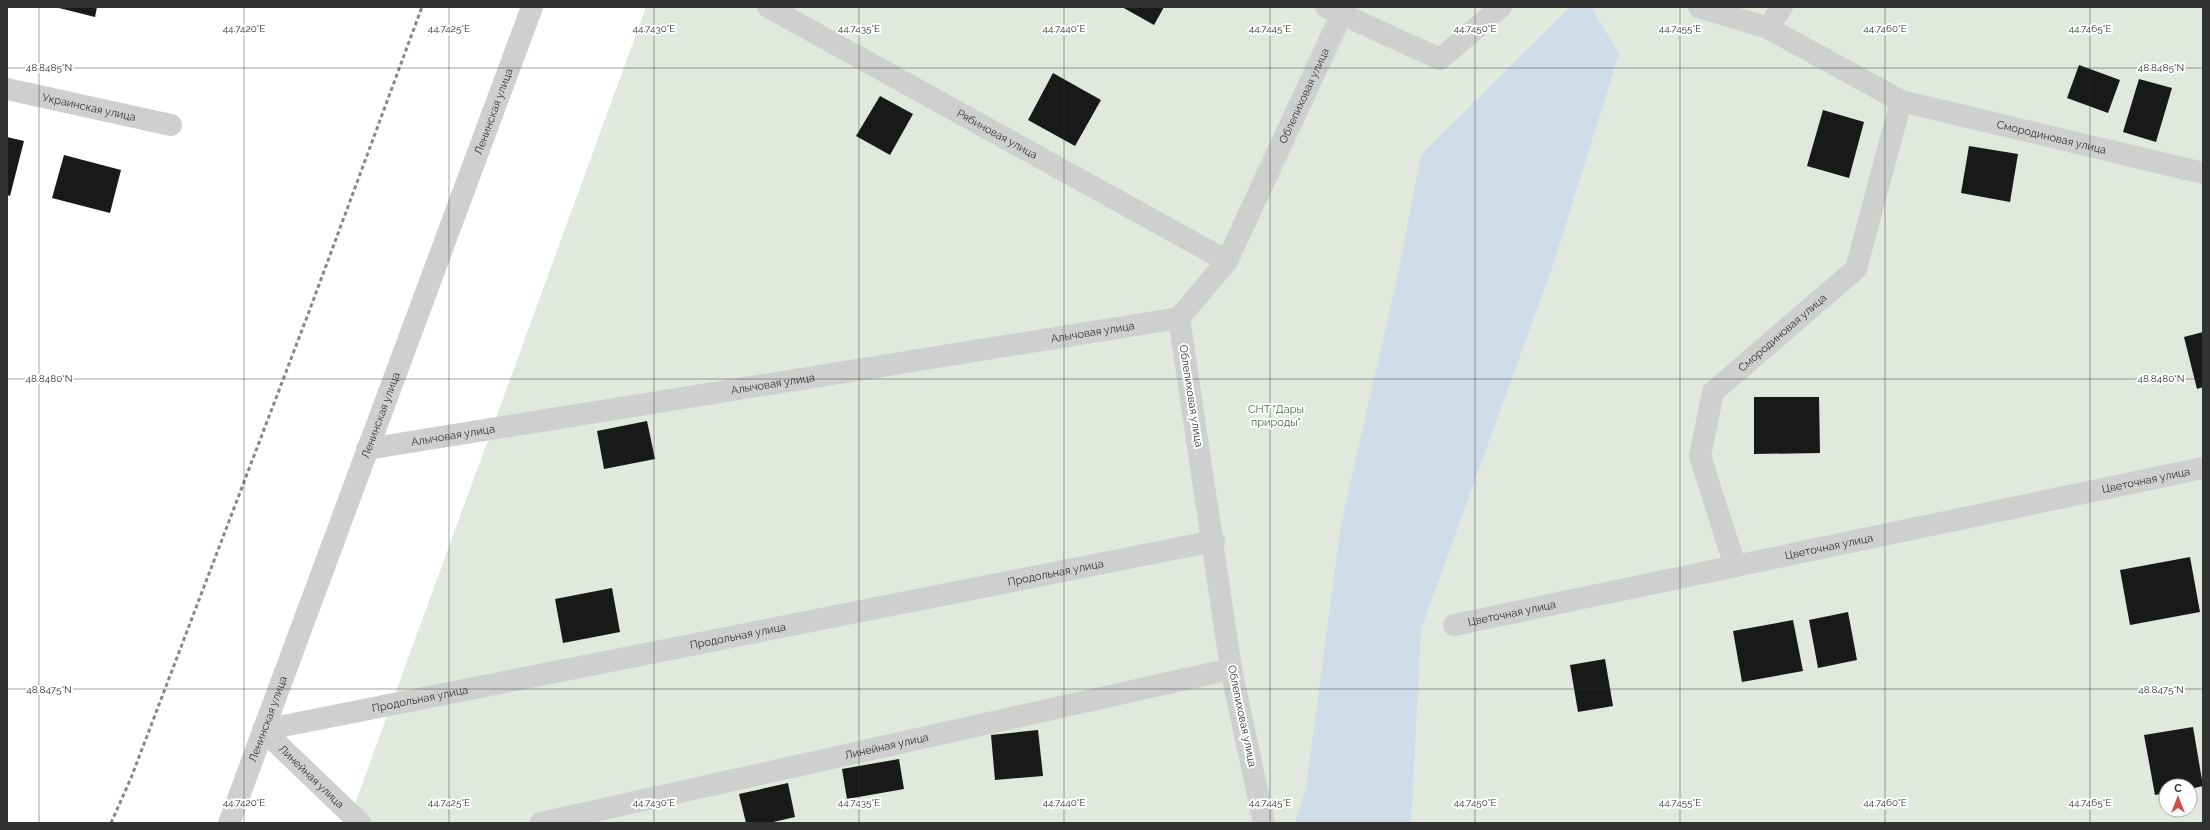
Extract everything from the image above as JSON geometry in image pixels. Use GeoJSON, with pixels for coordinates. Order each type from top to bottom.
{"type":"FeatureCollection","features":[{"type":"Feature","properties":{"kind":"street","name":"Ленинская улица"},"geometry":{"type":"LineString","coordinates":[[230,823],[262,730],[532,7]]}},
{"type":"Feature","properties":{"kind":"street","name":"Рябиновая улица"},"geometry":{"type":"LineString","coordinates":[[768,7],[1227,260]]}},
{"type":"Feature","properties":{"kind":"street"},"geometry":{"type":"LineString","coordinates":[[1337,10],[1440,59],[1501,7]]}},
{"type":"Feature","properties":{"kind":"street","name":"Смородиновая улица"},"geometry":{"type":"LineString","coordinates":[[1699,7],[1768,28],[1900,101],[2203,173]]}},
{"type":"Feature","properties":{"kind":"street"},"geometry":{"type":"LineString","coordinates":[[1768,28],[1782,7]]}},
{"type":"Feature","properties":{"kind":"street","name":"Облепиховая улица"},"geometry":{"type":"LineString","coordinates":[[1264,823],[1231,669],[1214,542],[1179,318],[1227,260],[1337,10]]}},
{"type":"Feature","properties":{"kind":"street","name":"Украинская улица"},"geometry":{"type":"LineString","coordinates":[[7,89],[171,125]]}},
{"type":"Feature","properties":{"kind":"street","name":"Смородиновая улица"},"geometry":{"type":"LineString","coordinates":[[1735,566],[1700,456],[1713,392],[1856,269],[1900,101]]}},
{"type":"Feature","properties":{"kind":"street","name":"Алычовая улица"},"geometry":{"type":"LineString","coordinates":[[367,450],[1179,318]]}},
{"type":"Feature","properties":{"kind":"street","name":"Цветочная улица"},"geometry":{"type":"LineString","coordinates":[[1454,625],[2203,468]]}},
{"type":"Feature","properties":{"kind":"street","name":"Продольная улица"},"geometry":{"type":"LineString","coordinates":[[262,730],[1214,542]]}},
{"type":"Feature","properties":{"kind":"street","name":"Линейная улица"},"geometry":{"type":"LineString","coordinates":[[541,823],[1231,669]]}},
{"type":"Feature","properties":{"kind":"street","name":"Линейная улица"},"geometry":{"type":"LineString","coordinates":[[262,730],[360,823]]}},
{"type":"Feature","properties":{"kind":"green space","name":"СНТ \"Дары природы\""},"geometry":{"type":"Polygon","coordinates":[[[646,7],[2203,7],[2203,823],[348,823],[646,7]]]}},
{"type":"Feature","properties":{"kind":"shaded area"},"geometry":{"type":"Polygon","coordinates":[[[1570,7],[1591,7],[1619,54],[1553,265],[1421,629],[1411,823],[1295,823],[1306,788],[1341,524],[1399,269],[1421,155],[1570,7]]]}},
{"type":"Feature","properties":{"kind":"building"},"geometry":{"type":"Polygon","coordinates":[[[55,7],[97,7],[95,17],[55,7]]]}},
{"type":"Feature","properties":{"kind":"building"},"geometry":{"type":"Polygon","coordinates":[[[1122,7],[1164,7],[1154,25],[1122,7]]]}},
{"type":"Feature","properties":{"kind":"building"},"geometry":{"type":"Polygon","coordinates":[[[2079,65],[2120,80],[2108,113],[2067,98],[2079,65]]]}},
{"type":"Feature","properties":{"kind":"building"},"geometry":{"type":"Polygon","coordinates":[[[1053,73],[1101,100],[1075,146],[1028,120],[1053,73]]]}},
{"type":"Feature","properties":{"kind":"building"},"geometry":{"type":"Polygon","coordinates":[[[2139,79],[2172,88],[2156,142],[2123,132],[2139,79]]]}},
{"type":"Feature","properties":{"kind":"building"},"geometry":{"type":"Polygon","coordinates":[[[880,96],[913,114],[890,155],[856,136],[880,96]]]}},
{"type":"Feature","properties":{"kind":"building"},"geometry":{"type":"Polygon","coordinates":[[[1823,110],[1864,122],[1849,178],[1807,166],[1823,110]]]}},
{"type":"Feature","properties":{"kind":"building"},"geometry":{"type":"Polygon","coordinates":[[[7,137],[24,141],[10,196],[7,195],[7,137]]]}},
{"type":"Feature","properties":{"kind":"building"},"geometry":{"type":"Polygon","coordinates":[[[1969,146],[2018,154],[2010,202],[1961,193],[1969,146]]]}},
{"type":"Feature","properties":{"kind":"building"},"geometry":{"type":"Polygon","coordinates":[[[64,155],[121,170],[110,213],[52,198],[64,155]]]}},
{"type":"Feature","properties":{"kind":"building"},"geometry":{"type":"Polygon","coordinates":[[[2203,332],[2203,387],[2197,389],[2184,337],[2203,332]]]}},
{"type":"Feature","properties":{"kind":"building"},"geometry":{"type":"Polygon","coordinates":[[[1754,397],[1819,397],[1820,453],[1754,454],[1754,397]]]}},
{"type":"Feature","properties":{"kind":"building"},"geometry":{"type":"Polygon","coordinates":[[[647,421],[655,459],[604,469],[597,431],[647,421]]]}},
{"type":"Feature","properties":{"kind":"building"},"geometry":{"type":"Polygon","coordinates":[[[2190,557],[2200,612],[2130,625],[2120,570],[2190,557]]]}},
{"type":"Feature","properties":{"kind":"building"},"geometry":{"type":"Polygon","coordinates":[[[612,588],[620,632],[563,643],[555,599],[612,588]]]}},
{"type":"Feature","properties":{"kind":"building"},"geometry":{"type":"Polygon","coordinates":[[[1848,612],[1857,660],[1818,668],[1809,620],[1848,612]]]}},
{"type":"Feature","properties":{"kind":"building"},"geometry":{"type":"Polygon","coordinates":[[[1793,620],[1803,671],[1742,682],[1733,631],[1793,620]]]}},
{"type":"Feature","properties":{"kind":"building"},"geometry":{"type":"Polygon","coordinates":[[[1605,659],[1613,706],[1578,712],[1570,665],[1605,659]]]}},
{"type":"Feature","properties":{"kind":"building"},"geometry":{"type":"Polygon","coordinates":[[[2193,727],[2203,786],[2198,787],[2198,778],[2158,778],[2158,794],[2155,795],[2144,735],[2193,727]]]}},
{"type":"Feature","properties":{"kind":"building"},"geometry":{"type":"Polygon","coordinates":[[[1038,730],[1043,776],[995,780],[991,735],[1038,730]]]}},
{"type":"Feature","properties":{"kind":"building"},"geometry":{"type":"Polygon","coordinates":[[[899,759],[904,789],[847,799],[842,769],[899,759]]]}},
{"type":"Feature","properties":{"kind":"building"},"geometry":{"type":"Polygon","coordinates":[[[788,783],[795,817],[769,823],[746,823],[739,794],[788,783]]]}},
{"type":"Feature","properties":{"kind":"railway"},"geometry":{"type":"LineString","coordinates":[[111,823],[131,778],[310,309],[422,7]]}}]}
